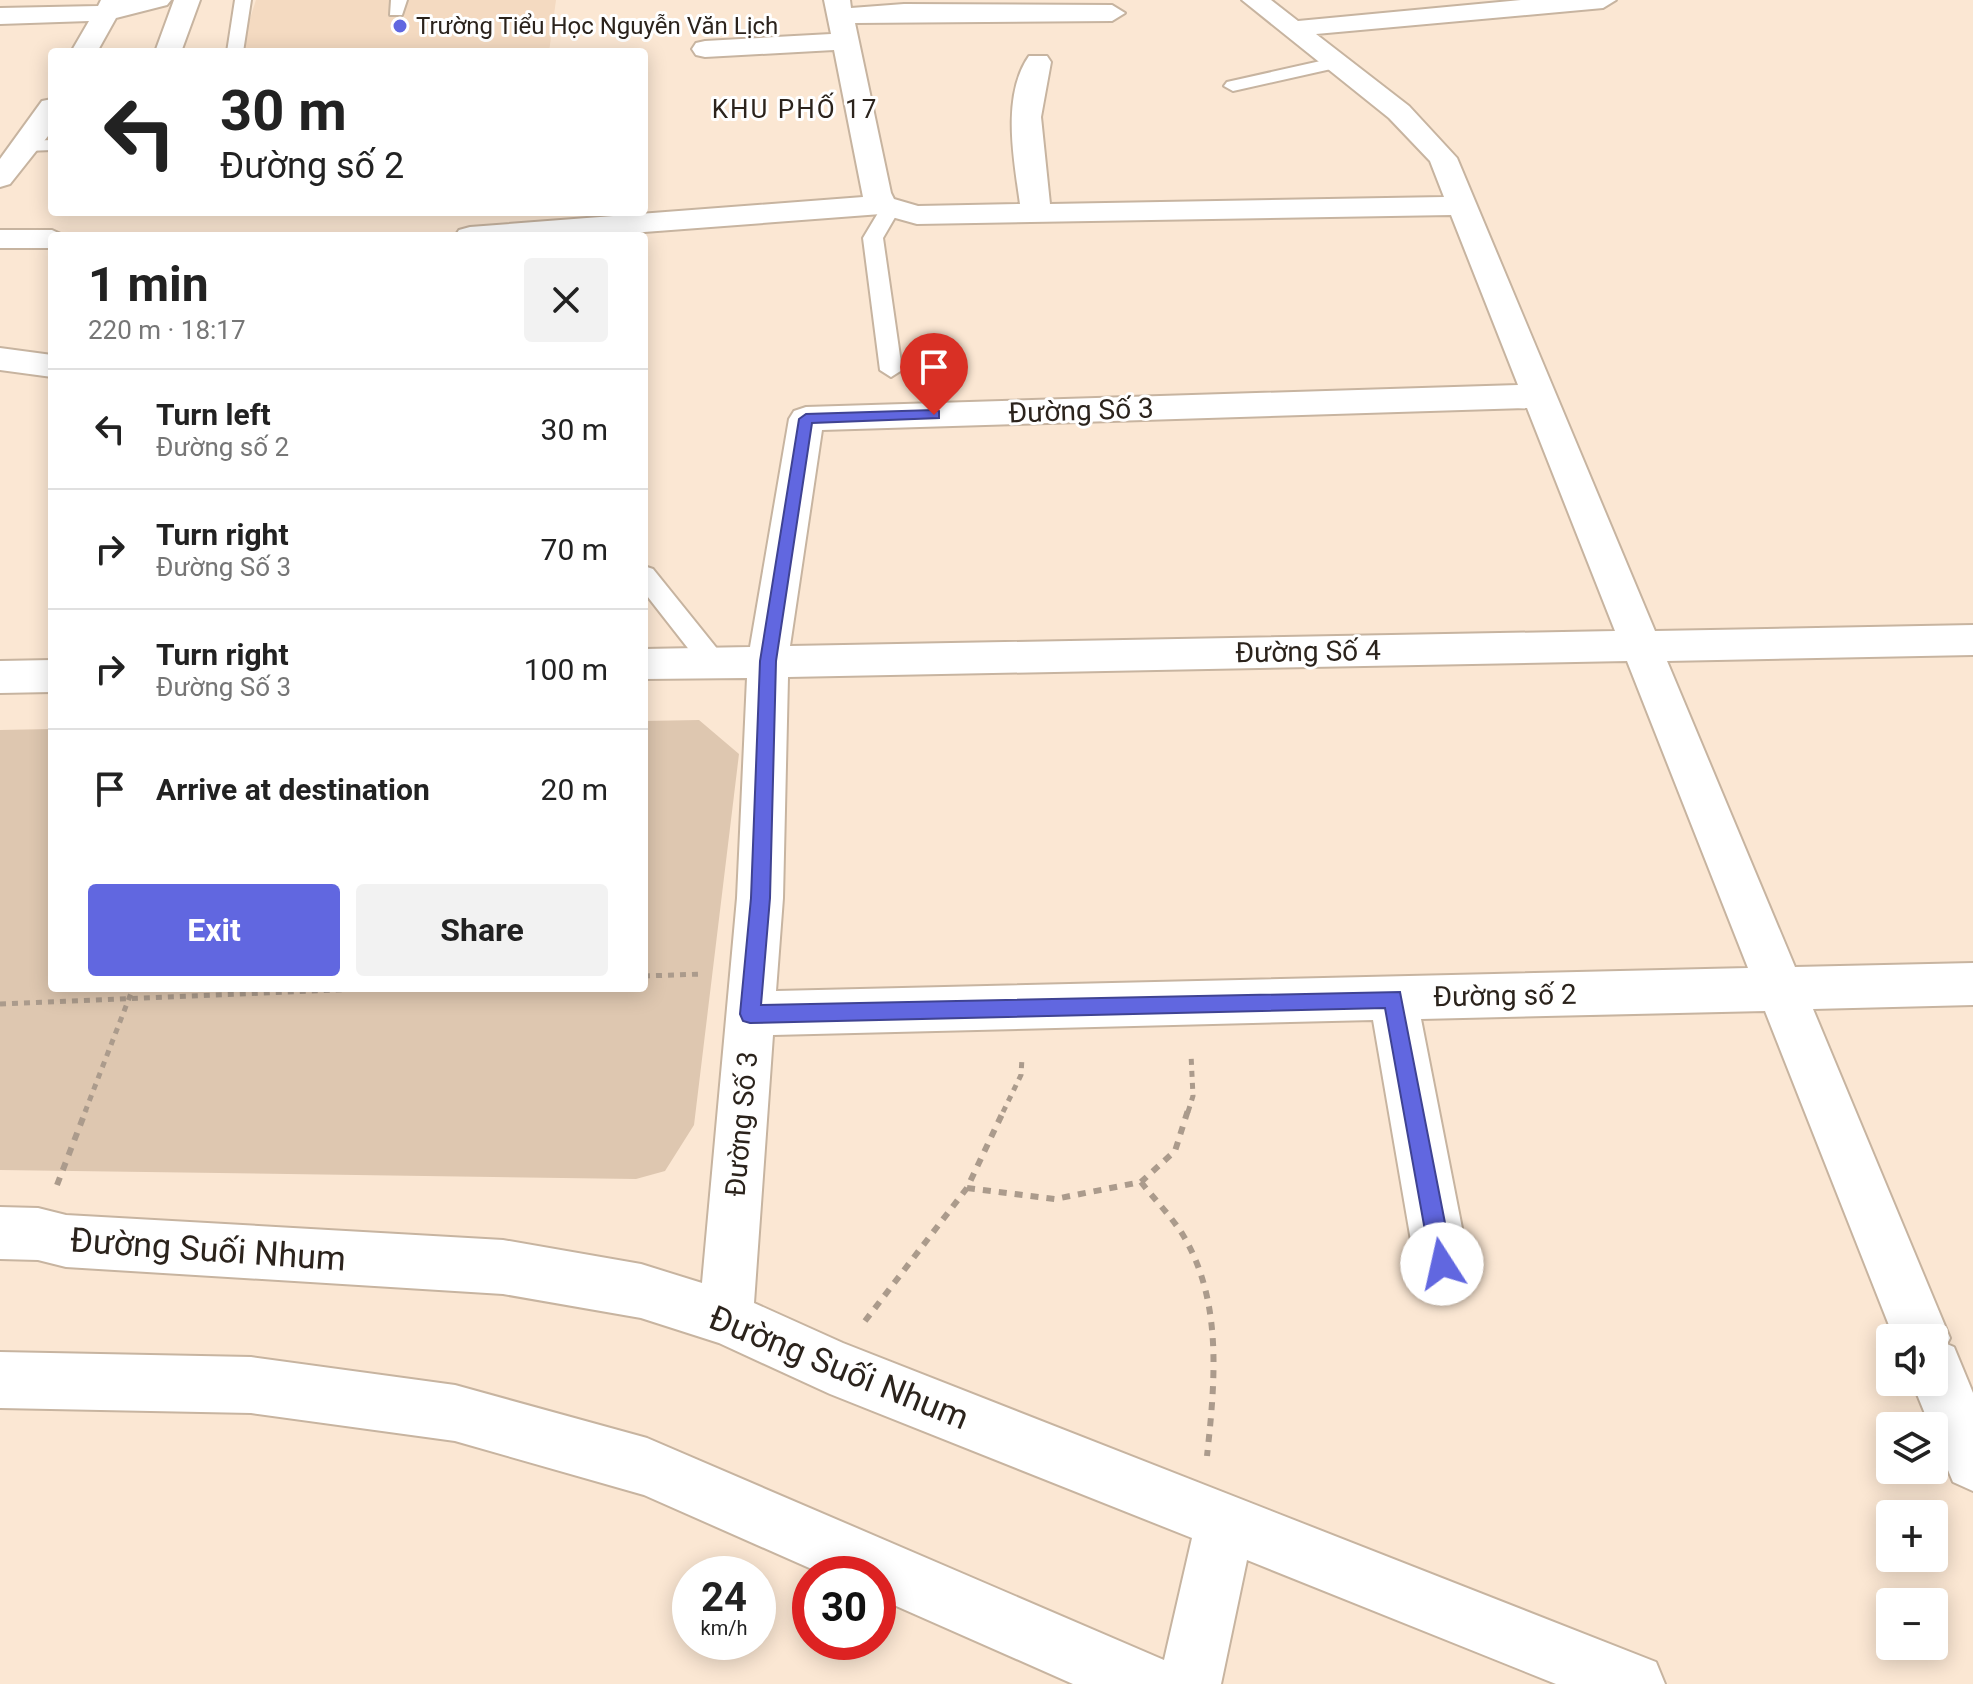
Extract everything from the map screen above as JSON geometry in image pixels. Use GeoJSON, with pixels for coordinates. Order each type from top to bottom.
{"type":"FeatureCollection","features":[{"type":"Feature","properties":{"kind":"street"},"geometry":{"type":"LineString","coordinates":[[0,16],[158,0]]}},
{"type":"Feature","properties":{"kind":"street"},"geometry":{"type":"LineString","coordinates":[[169,48],[187,0]]}},
{"type":"Feature","properties":{"kind":"street"},"geometry":{"type":"LineString","coordinates":[[1255,0],[1399,112],[1443,158],[1916,1324]]}},
{"type":"Feature","properties":{"kind":"street"},"geometry":{"type":"LineString","coordinates":[[1291,29],[1603,0]]}},
{"type":"Feature","properties":{"kind":"street"},"geometry":{"type":"LineString","coordinates":[[86,48],[110,6]]}},
{"type":"Feature","properties":{"kind":"street"},"geometry":{"type":"LineString","coordinates":[[705,49],[841,19],[904,12],[1112,13]]}},
{"type":"Feature","properties":{"kind":"street"},"geometry":{"type":"LineString","coordinates":[[841,19],[876,193],[886,206]]}},
{"type":"Feature","properties":{"kind":"street"},"geometry":{"type":"LineString","coordinates":[[1036,213],[1027,133],[1033,74],[1038,62]]}},
{"type":"Feature","properties":{"kind":"street"},"geometry":{"type":"LineString","coordinates":[[0,178],[39,145],[48,119]]}},
{"type":"Feature","properties":{"kind":"street"},"geometry":{"type":"LineString","coordinates":[[525,232],[886,206],[917,215],[1461,206]]}},
{"type":"Feature","properties":{"kind":"street"},"geometry":{"type":"LineString","coordinates":[[0,239],[48,239]]}},
{"type":"Feature","properties":{"kind":"street"},"geometry":{"type":"LineString","coordinates":[[0,359],[48,365]]}},
{"type":"Feature","properties":{"kind":"street","name":"Đường Số 3"},"geometry":{"type":"LineString","coordinates":[[726,1318],[760,898],[768,661],[806,419],[1540,396]]}},
{"type":"Feature","properties":{"kind":"street","name":"Đường Số 4"},"geometry":{"type":"LineString","coordinates":[[648,664],[1973,640]]}},
{"type":"Feature","properties":{"kind":"street"},"geometry":{"type":"LineString","coordinates":[[0,677],[48,676]]}},
{"type":"Feature","properties":{"kind":"street","name":"Đường số 2"},"geometry":{"type":"LineString","coordinates":[[750,1014],[1973,984]]}},
{"type":"Feature","properties":{"kind":"street"},"geometry":{"type":"LineString","coordinates":[[1393,998],[1442,1264]]}},
{"type":"Feature","properties":{"kind":"street","name":"Đường Suối Nhum"},"geometry":{"type":"LineString","coordinates":[[19,1234],[66,1241],[503,1267],[641,1291],[726,1318],[830,1366],[1634,1684]]}},
{"type":"Feature","properties":{"kind":"street"},"geometry":{"type":"LineString","coordinates":[[0,1380],[251,1385],[455,1413],[647,1467],[1145,1684]]}},
{"type":"Feature","properties":{"kind":"street"},"geometry":{"type":"LineString","coordinates":[[1946,1396],[1973,1462]]}},
{"type":"Feature","properties":{"kind":"street"},"geometry":{"type":"LineString","coordinates":[[1190,1684],[1213,1518]]}},
{"type":"Feature","properties":{"kind":"lane"},"geometry":{"type":"LineString","coordinates":[[236,48],[243,0]]}},
{"type":"Feature","properties":{"kind":"lane"},"geometry":{"type":"LineString","coordinates":[[1233,86],[1334,63]]}},
{"type":"Feature","properties":{"kind":"lane"},"geometry":{"type":"LineString","coordinates":[[886,206],[873,238],[891,370]]}},
{"type":"Feature","properties":{"kind":"lane"},"geometry":{"type":"LineString","coordinates":[[648,580],[714,663]]}},
{"type":"Feature","properties":{"kind":"path"},"geometry":{"type":"LineString","coordinates":[[19,1234],[132,992]]}},
{"type":"Feature","properties":{"kind":"path"},"geometry":{"type":"LineString","coordinates":[[0,1004],[291,992]]}},
{"type":"Feature","properties":{"kind":"path"},"geometry":{"type":"LineString","coordinates":[[967,1188],[1055,1199],[1141,1182],[1175,1151],[1193,1096],[1190,1043],[1180,1004]]}},
{"type":"Feature","properties":{"kind":"path"},"geometry":{"type":"LineString","coordinates":[[830,1366],[967,1188],[1021,1075],[1025,1007]]}},
{"type":"Feature","properties":{"kind":"path"},"geometry":{"type":"LineString","coordinates":[[1141,1182],[1185,1239],[1213,1311],[1216,1378],[1213,1518]]}},
{"type":"Feature","properties":{"kind":"shaded area","name":"Trường Tiểu Học Nguyễn Văn Lịch"},"geometry":{"type":"Polygon","coordinates":[[[256,0],[556,0],[550,48],[240,48],[256,0]]]}},
{"type":"Feature","properties":{"kind":"shaded area"},"geometry":{"type":"Polygon","coordinates":[[[699,720],[739,754],[694,1125],[665,1171],[636,1179],[0,1170],[0,730],[48,729],[48,992],[648,992],[648,721],[699,720]]]}},
{"type":"Feature","properties":{"kind":"place","name":"Trường Tiểu Học Nguyễn Văn Lịch"},"geometry":{"type":"Point","coordinates":[400,26]}},
{"type":"Feature","properties":{"kind":"district","name":"KHU PHỐ 17"},"geometry":{"type":"Point","coordinates":[795,109]}},
{"type":"Feature","properties":{"kind":"route"},"geometry":{"type":"LineString","coordinates":[[934,415],[806,419],[768,661],[760,898],[750,1014],[1393,998],[1442,1264]]}}]}
